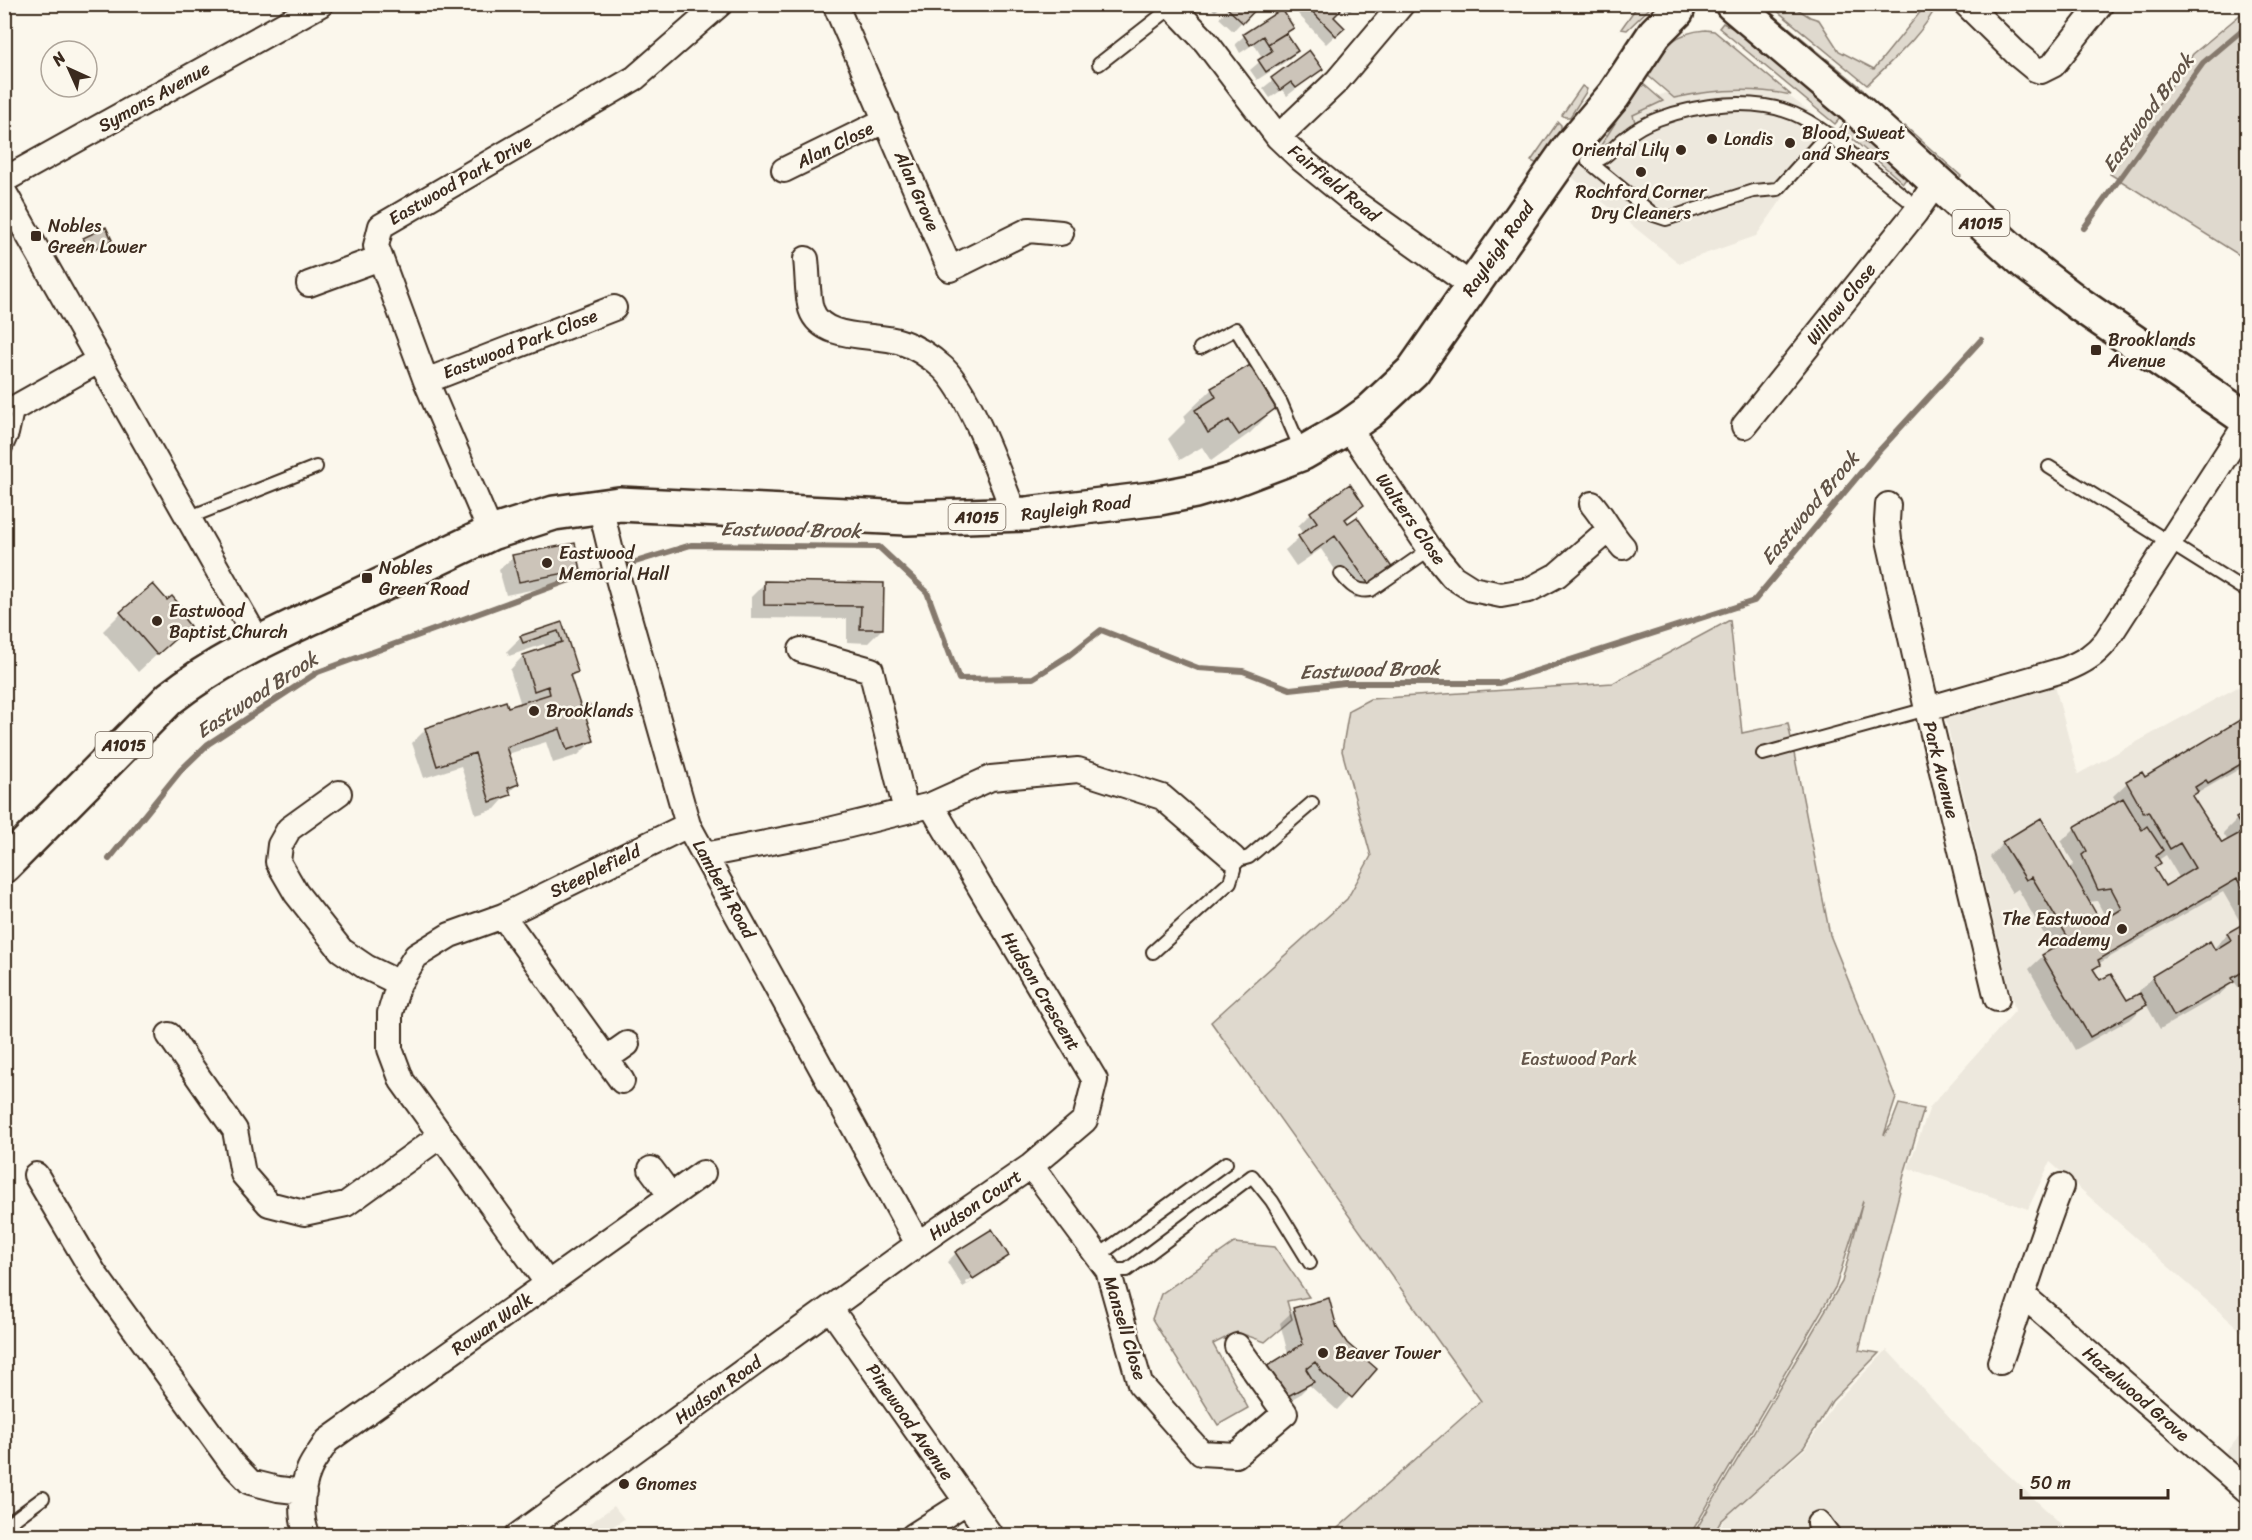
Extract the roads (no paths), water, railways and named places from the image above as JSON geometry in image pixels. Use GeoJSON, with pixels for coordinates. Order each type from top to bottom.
{"type":"FeatureCollection","features":[{"type":"Feature","properties":{"kind":"main road","name":"A1015"},"geometry":{"type":"LineString","coordinates":[[1732,4],[1854,107],[2006,246],[2052,284],[2247,421]]}},
{"type":"Feature","properties":{"kind":"main road","name":"Rayleigh Road"},"geometry":{"type":"LineString","coordinates":[[4,866],[170,698],[214,666],[490,533],[554,513],[638,503],[907,518],[1015,515],[1159,498],[1195,491],[1232,480],[1303,453],[1348,427],[1388,396],[1413,371],[1472,286],[1580,154],[1614,95],[1655,33],[1682,8]]}},
{"type":"Feature","properties":{"kind":"street","name":"Eastwood Park Drive"},"geometry":{"type":"LineString","coordinates":[[490,533],[426,381],[380,258],[376,246],[381,226],[635,78],[720,4]]}},
{"type":"Feature","properties":{"kind":"street","name":"Alan Grove"},"geometry":{"type":"LineString","coordinates":[[835,4],[950,269],[1029,230],[1061,232]]}},
{"type":"Feature","properties":{"kind":"street"},"geometry":{"type":"LineString","coordinates":[[1278,137],[1337,81],[1402,4]]}},
{"type":"Feature","properties":{"kind":"street"},"geometry":{"type":"LineString","coordinates":[[1966,4],[2018,55],[2035,69],[2041,70],[2053,65],[2101,4]]}},
{"type":"Feature","properties":{"kind":"street","name":"Fairfield Road"},"geometry":{"type":"LineString","coordinates":[[1171,6],[1232,73],[1278,137],[1325,180],[1472,286]]}},
{"type":"Feature","properties":{"kind":"street","name":"Symons Avenue"},"geometry":{"type":"LineString","coordinates":[[4,180],[308,8]]}},
{"type":"Feature","properties":{"kind":"street","name":"Alan Close"},"geometry":{"type":"LineString","coordinates":[[784,170],[885,120]]}},
{"type":"Feature","properties":{"kind":"street","name":"Willow Close"},"geometry":{"type":"LineString","coordinates":[[1744,426],[1937,181]]}},
{"type":"Feature","properties":{"kind":"street"},"geometry":{"type":"LineString","coordinates":[[4,192],[98,361],[190,517],[259,643]]}},
{"type":"Feature","properties":{"kind":"street"},"geometry":{"type":"LineString","coordinates":[[309,284],[380,258]]}},
{"type":"Feature","properties":{"kind":"street"},"geometry":{"type":"LineString","coordinates":[[806,259],[811,309],[815,317],[829,329],[900,342],[921,352],[944,369],[962,395],[975,421],[1015,515]]}},
{"type":"Feature","properties":{"kind":"street","name":"Eastwood Park Close"},"geometry":{"type":"LineString","coordinates":[[426,381],[614,308]]}},
{"type":"Feature","properties":{"kind":"street"},"geometry":{"type":"LineString","coordinates":[[18,406],[98,361]]}},
{"type":"Feature","properties":{"kind":"street"},"geometry":{"type":"LineString","coordinates":[[1927,709],[2066,669],[2091,657],[2106,641],[2247,421]]}},
{"type":"Feature","properties":{"kind":"street","name":"Walters Close"},"geometry":{"type":"LineString","coordinates":[[1348,427],[1430,549],[1453,577],[1472,589],[1487,594],[1515,594],[1535,588],[1617,538],[1592,504]]}},
{"type":"Feature","properties":{"kind":"street","name":"Park Avenue"},"geometry":{"type":"LineString","coordinates":[[1888,505],[1889,540],[1997,999]]}},
{"type":"Feature","properties":{"kind":"street","name":"Lambeth Road"},"geometry":{"type":"LineString","coordinates":[[600,506],[615,568],[688,825],[918,1244]]}},
{"type":"Feature","properties":{"kind":"street"},"geometry":{"type":"LineString","coordinates":[[801,650],[871,670],[906,811]]}},
{"type":"Feature","properties":{"kind":"street"},"geometry":{"type":"LineString","coordinates":[[705,855],[931,805],[991,778],[1078,770],[1162,797],[1233,858]]}},
{"type":"Feature","properties":{"kind":"street"},"geometry":{"type":"LineString","coordinates":[[339,793],[289,829],[280,845],[278,862],[296,893],[341,950],[399,983]]}},
{"type":"Feature","properties":{"kind":"street","name":"Hudson Crescent"},"geometry":{"type":"LineString","coordinates":[[931,805],[1095,1080],[1085,1120],[1031,1166]]}},
{"type":"Feature","properties":{"kind":"street","name":"Steeplefield"},"geometry":{"type":"LineString","coordinates":[[548,1284],[402,1081],[390,1049],[390,1013],[399,983],[416,956],[450,935],[503,916],[688,825]]}},
{"type":"Feature","properties":{"kind":"street"},"geometry":{"type":"LineString","coordinates":[[503,916],[622,1080]]}},
{"type":"Feature","properties":{"kind":"street"},"geometry":{"type":"LineString","coordinates":[[170,1035],[235,1130],[243,1174],[269,1204],[304,1213],[346,1204],[440,1136]]}},
{"type":"Feature","properties":{"kind":"street"},"geometry":{"type":"LineString","coordinates":[[607,1058],[627,1044]]}},
{"type":"Feature","properties":{"kind":"street","name":"Hudson Court"},"geometry":{"type":"LineString","coordinates":[[918,1244],[1031,1166]]}},
{"type":"Feature","properties":{"kind":"street","name":"Mansell Close"},"geometry":{"type":"LineString","coordinates":[[1031,1166],[1103,1263],[1140,1384],[1201,1453],[1236,1455],[1286,1413],[1236,1346]]}},
{"type":"Feature","properties":{"kind":"street"},"geometry":{"type":"LineString","coordinates":[[651,1169],[671,1196]]}},
{"type":"Feature","properties":{"kind":"street","name":"Rowan Walk"},"geometry":{"type":"LineString","coordinates":[[308,1536],[303,1526],[304,1492],[309,1470],[327,1441],[704,1173]]}},
{"type":"Feature","properties":{"kind":"street"},"geometry":{"type":"LineString","coordinates":[[36,1175],[94,1273],[231,1462],[250,1482],[304,1492]]}},
{"type":"Feature","properties":{"kind":"street"},"geometry":{"type":"LineString","coordinates":[[2000,1362],[2061,1186]]}},
{"type":"Feature","properties":{"kind":"street","name":"Hudson Road"},"geometry":{"type":"LineString","coordinates":[[517,1536],[918,1244]]}},
{"type":"Feature","properties":{"kind":"street","name":"Hazelwood Grove"},"geometry":{"type":"LineString","coordinates":[[2024,1296],[2247,1491]]}},
{"type":"Feature","properties":{"kind":"street","name":"Pinewood Avenue"},"geometry":{"type":"LineString","coordinates":[[831,1308],[991,1536]]}},
{"type":"Feature","properties":{"kind":"street"},"geometry":{"type":"LineString","coordinates":[[913,1536],[966,1502]]}},
{"type":"Feature","properties":{"kind":"lane"},"geometry":{"type":"LineString","coordinates":[[1099,64],[1171,6]]}},
{"type":"Feature","properties":{"kind":"lane"},"geometry":{"type":"LineString","coordinates":[[1580,154],[1604,158],[1626,136],[1657,120],[1710,105],[1775,108],[1792,113],[1828,134],[1918,208]]}},
{"type":"Feature","properties":{"kind":"lane"},"geometry":{"type":"LineString","coordinates":[[1580,154],[1654,215],[1666,219],[1752,191],[1778,189],[1828,134]]}},
{"type":"Feature","properties":{"kind":"lane"},"geometry":{"type":"LineString","coordinates":[[1200,348],[1236,329],[1281,403],[1303,453]]}},
{"type":"Feature","properties":{"kind":"lane"},"geometry":{"type":"LineString","coordinates":[[4,452],[12,434],[18,406]]}},
{"type":"Feature","properties":{"kind":"lane"},"geometry":{"type":"LineString","coordinates":[[190,517],[316,467]]}},
{"type":"Feature","properties":{"kind":"lane"},"geometry":{"type":"LineString","coordinates":[[2049,467],[2247,592]]}},
{"type":"Feature","properties":{"kind":"lane"},"geometry":{"type":"LineString","coordinates":[[1341,574],[1350,585],[1365,592],[1430,549]]}},
{"type":"Feature","properties":{"kind":"lane"},"geometry":{"type":"LineString","coordinates":[[1763,754],[1927,709]]}},
{"type":"Feature","properties":{"kind":"lane"},"geometry":{"type":"LineString","coordinates":[[1153,952],[1230,882],[1234,869],[1233,858],[1242,859],[1249,856],[1312,803]]}},
{"type":"Feature","properties":{"kind":"lane"},"geometry":{"type":"LineString","coordinates":[[1103,1263],[1226,1163]]}},
{"type":"Feature","properties":{"kind":"lane"},"geometry":{"type":"LineString","coordinates":[[1103,1263],[1127,1270],[1252,1176],[1272,1201],[1310,1263]]}},
{"type":"Feature","properties":{"kind":"lane"},"geometry":{"type":"LineString","coordinates":[[4,1527],[43,1498]]}},
{"type":"Feature","properties":{"kind":"waterway","name":"Eastwood Brook"},"geometry":{"type":"LineString","coordinates":[[2084,228],[2203,63],[2248,25]]}},
{"type":"Feature","properties":{"kind":"waterway","name":"Eastwood Brook"},"geometry":{"type":"LineString","coordinates":[[619,567],[691,545],[879,547],[927,592],[959,679],[1033,678],[1068,656],[1101,630],[1198,668],[1243,671],[1290,689],[1345,683],[1499,683],[1754,601],[1878,452],[1981,340]]}},
{"type":"Feature","properties":{"kind":"waterway","name":"Eastwood Brook"},"geometry":{"type":"LineString","coordinates":[[109,859],[181,770],[208,744],[318,672],[570,580],[609,569]]}},
{"type":"Feature","properties":{"kind":"place","name":"Londis"},"geometry":{"type":"Point","coordinates":[1712,139]}},
{"type":"Feature","properties":{"kind":"place","name":"Blood, Sweat and Shears"},"geometry":{"type":"Point","coordinates":[1790,143]}},
{"type":"Feature","properties":{"kind":"place","name":"Oriental Lily"},"geometry":{"type":"Point","coordinates":[1681,150]}},
{"type":"Feature","properties":{"kind":"place","name":"Rochford Corner Dry Cleaners"},"geometry":{"type":"Point","coordinates":[1641,172]}},
{"type":"Feature","properties":{"kind":"place","name":"Nobles Green Lower"},"geometry":{"type":"Point","coordinates":[36,236]}},
{"type":"Feature","properties":{"kind":"place","name":"Brooklands Avenue"},"geometry":{"type":"Point","coordinates":[2096,350]}},
{"type":"Feature","properties":{"kind":"place","name":"Eastwood Memorial Hall"},"geometry":{"type":"Point","coordinates":[547,563]}},
{"type":"Feature","properties":{"kind":"place","name":"Nobles Green Road"},"geometry":{"type":"Point","coordinates":[367,578]}},
{"type":"Feature","properties":{"kind":"place","name":"Eastwood Baptist Church"},"geometry":{"type":"Point","coordinates":[157,621]}},
{"type":"Feature","properties":{"kind":"place","name":"Brooklands"},"geometry":{"type":"Point","coordinates":[534,711]}},
{"type":"Feature","properties":{"kind":"place","name":"The Eastwood Academy"},"geometry":{"type":"Point","coordinates":[2122,929]}},
{"type":"Feature","properties":{"kind":"place","name":"Beaver Tower"},"geometry":{"type":"Point","coordinates":[1323,1353]}},
{"type":"Feature","properties":{"kind":"place","name":"Gnomes"},"geometry":{"type":"Point","coordinates":[624,1484]}},
{"type":"Feature","properties":{"kind":"park label","name":"Eastwood Park"},"geometry":{"type":"Point","coordinates":[1579,1059]}}]}
